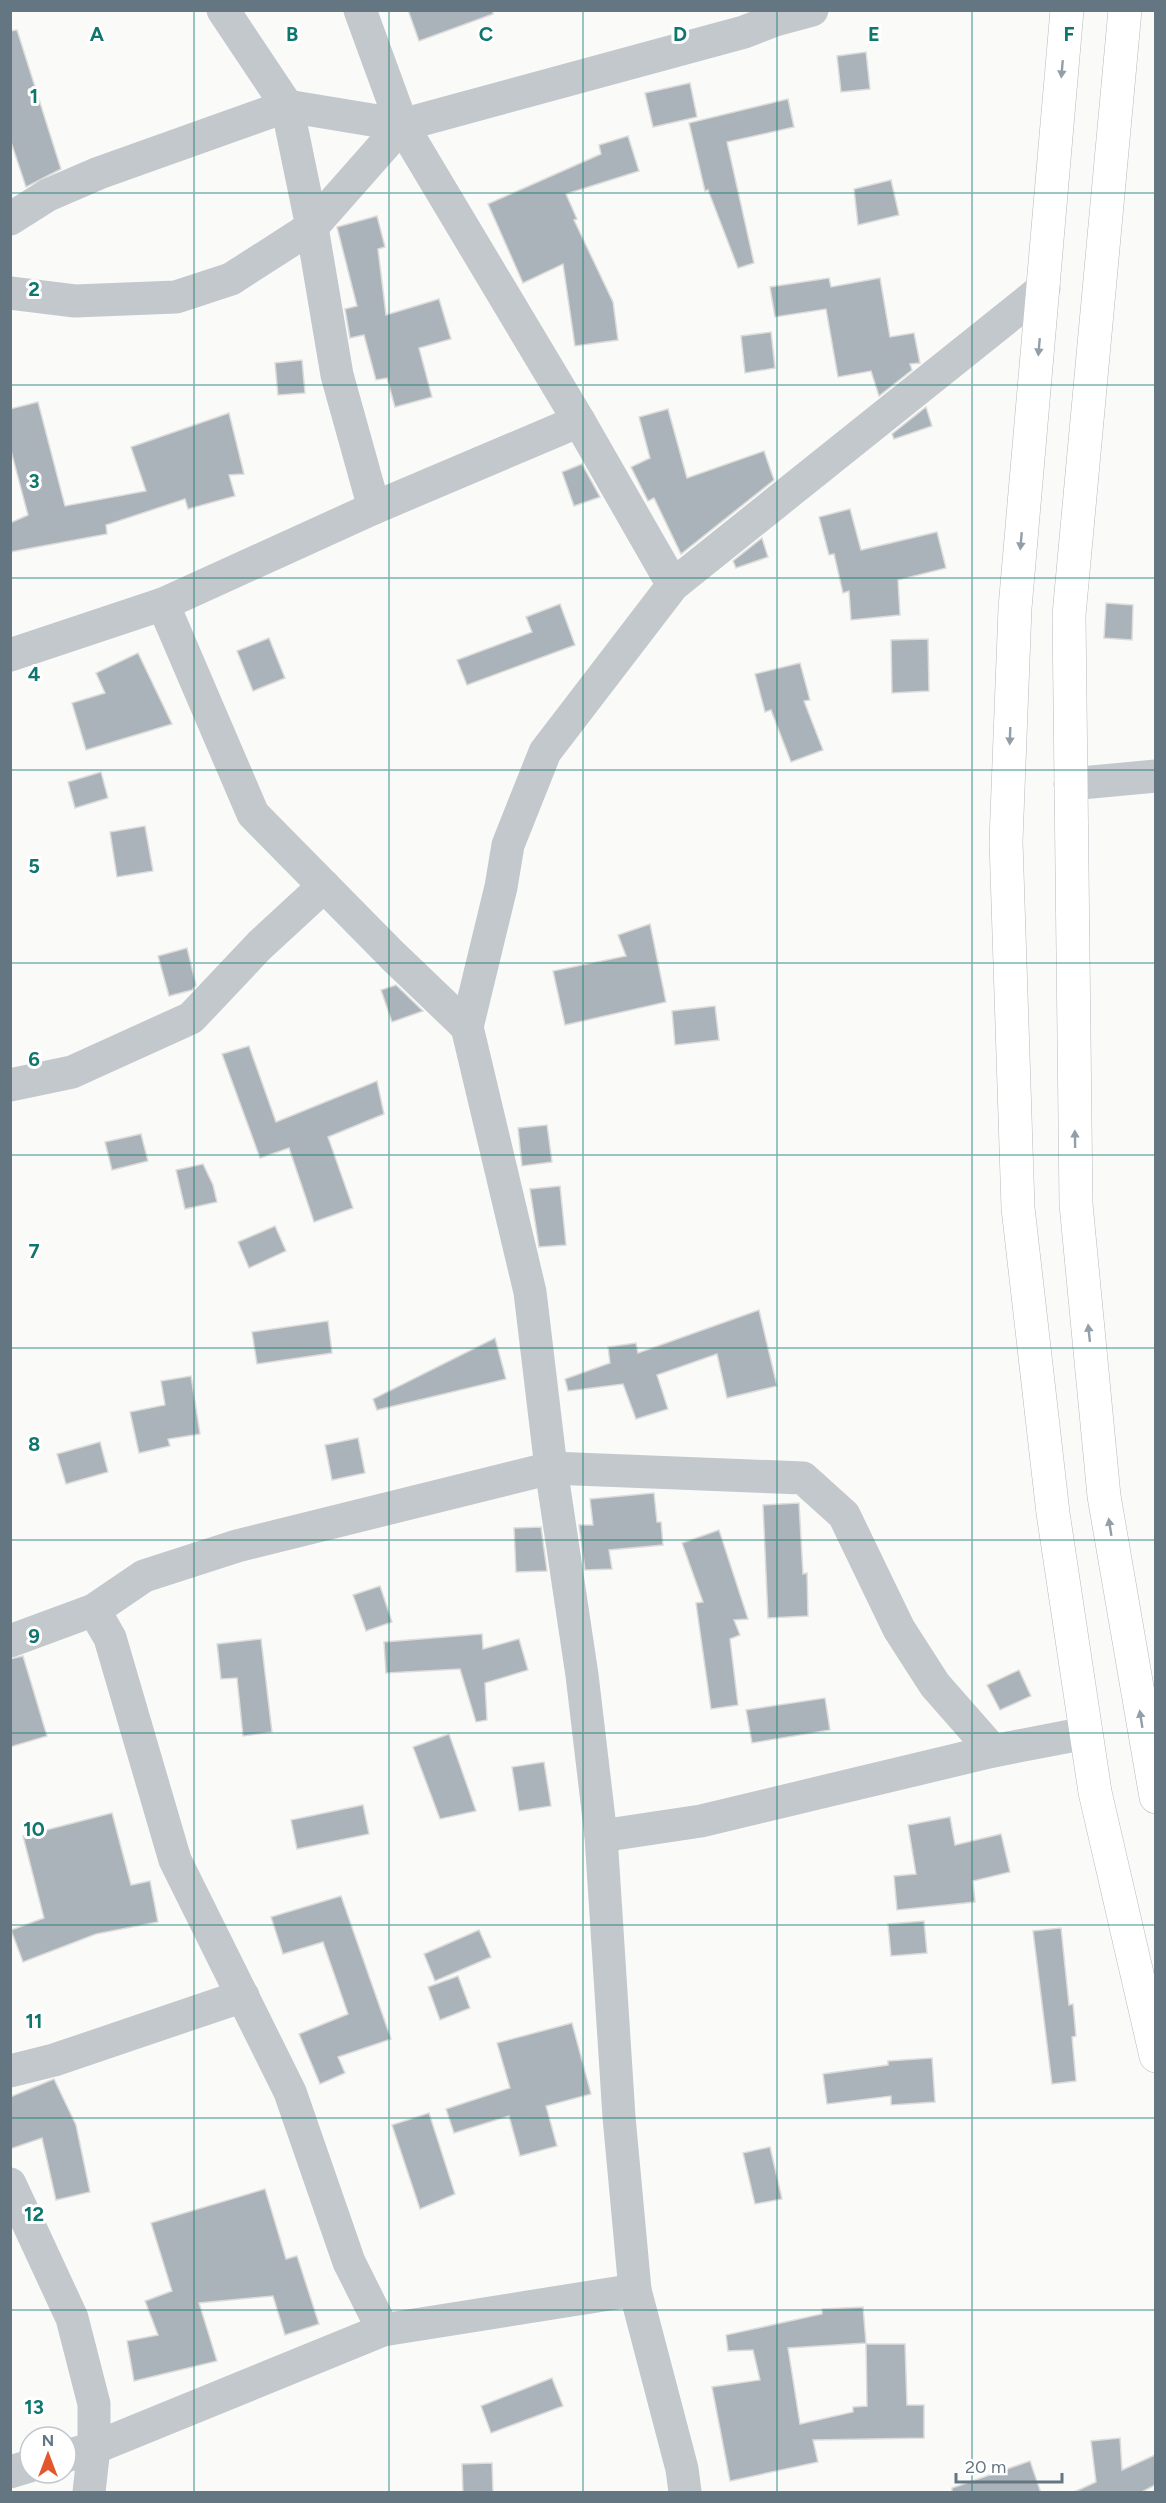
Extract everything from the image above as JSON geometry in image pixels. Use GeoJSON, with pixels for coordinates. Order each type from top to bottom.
{"type":"FeatureCollection","features":[{"type":"Feature","properties":{"kind":"main road"},"geometry":{"type":"LineString","coordinates":[[1066,10],[1015,608],[1006,841],[1018,1208],[1053,1514],[1095,1792],[1155,2056]]}},
{"type":"Feature","properties":{"kind":"main road"},"geometry":{"type":"LineString","coordinates":[[1125,10],[1069,615],[1076,1204],[1104,1496],[1155,1797]]}},
{"type":"Feature","properties":{"kind":"street"},"geometry":{"type":"LineString","coordinates":[[223,10],[287,106],[312,227],[337,375],[374,508]]}},
{"type":"Feature","properties":{"kind":"street"},"geometry":{"type":"LineString","coordinates":[[360,10],[402,125],[579,421],[673,585]]}},
{"type":"Feature","properties":{"kind":"street"},"geometry":{"type":"LineString","coordinates":[[10,219],[48,195],[99,173],[287,106],[402,125],[744,32],[774,15],[813,10]]}},
{"type":"Feature","properties":{"kind":"street"},"geometry":{"type":"LineString","coordinates":[[10,292],[75,302],[176,297],[231,279],[312,227],[402,125]]}},
{"type":"Feature","properties":{"kind":"street"},"geometry":{"type":"LineString","coordinates":[[685,2493],[682,2469],[635,2290],[620,2117],[601,1836],[582,1675],[551,1468],[530,1292],[467,1027],[501,886],[508,845],[545,752],[673,585],[1044,288]]}},
{"type":"Feature","properties":{"kind":"street"},"geometry":{"type":"LineString","coordinates":[[10,655],[163,604],[374,508],[579,421]]}},
{"type":"Feature","properties":{"kind":"street"},"geometry":{"type":"LineString","coordinates":[[163,604],[253,814],[467,1027]]}},
{"type":"Feature","properties":{"kind":"street"},"geometry":{"type":"LineString","coordinates":[[1070,784],[1155,776]]}},
{"type":"Feature","properties":{"kind":"street"},"geometry":{"type":"LineString","coordinates":[[10,1085],[72,1072],[191,1018],[260,945],[324,886]]}},
{"type":"Feature","properties":{"kind":"street"},"geometry":{"type":"LineString","coordinates":[[10,1641],[94,1610],[144,1576],[237,1546],[551,1468],[803,1478],[844,1515],[899,1629],[935,1685],[993,1751]]}},
{"type":"Feature","properties":{"kind":"street"},"geometry":{"type":"LineString","coordinates":[[94,1610],[110,1638],[175,1860],[290,2092],[350,2262],[383,2330]]}},
{"type":"Feature","properties":{"kind":"street"},"geometry":{"type":"LineString","coordinates":[[601,1836],[722,1816],[993,1751],[1086,1733]]}},
{"type":"Feature","properties":{"kind":"street"},"geometry":{"type":"LineString","coordinates":[[10,2072],[54,2060],[243,1996]]}},
{"type":"Feature","properties":{"kind":"street"},"geometry":{"type":"LineString","coordinates":[[10,2184],[72,2319],[94,2404],[80,2452],[89,2493]]}},
{"type":"Feature","properties":{"kind":"street"},"geometry":{"type":"LineString","coordinates":[[80,2452],[383,2330],[635,2290]]}},
{"type":"Feature","properties":{"kind":"building"},"geometry":{"type":"Polygon","coordinates":[[[408,10],[493,10],[493,14],[419,41],[408,10]]]}},
{"type":"Feature","properties":{"kind":"building"},"geometry":{"type":"Polygon","coordinates":[[[17,30],[61,169],[26,187],[10,139],[10,31],[17,30]]]}},
{"type":"Feature","properties":{"kind":"building"},"geometry":{"type":"Polygon","coordinates":[[[866,52],[870,89],[841,92],[837,56],[866,52]]]}},
{"type":"Feature","properties":{"kind":"building"},"geometry":{"type":"Polygon","coordinates":[[[690,83],[697,117],[653,127],[645,93],[690,83]]]}},
{"type":"Feature","properties":{"kind":"building"},"geometry":{"type":"Polygon","coordinates":[[[788,99],[794,127],[727,142],[754,263],[738,268],[708,190],[705,191],[689,123],[788,99]]]}},
{"type":"Feature","properties":{"kind":"building"},"geometry":{"type":"Polygon","coordinates":[[[628,136],[639,171],[566,194],[577,219],[574,220],[613,302],[618,340],[575,346],[563,264],[523,283],[488,204],[601,154],[599,145],[628,136]]]}},
{"type":"Feature","properties":{"kind":"building"},"geometry":{"type":"Polygon","coordinates":[[[891,180],[899,215],[858,225],[854,189],[891,180]]]}},
{"type":"Feature","properties":{"kind":"building"},"geometry":{"type":"Polygon","coordinates":[[[377,216],[385,247],[378,249],[386,315],[439,299],[451,339],[419,348],[432,397],[395,407],[387,378],[376,380],[364,335],[350,338],[345,309],[357,306],[337,227],[377,216]]]}},
{"type":"Feature","properties":{"kind":"building"},"geometry":{"type":"Polygon","coordinates":[[[829,278],[831,287],[880,278],[890,337],[914,333],[920,363],[910,364],[912,370],[879,396],[871,371],[838,377],[826,309],[775,317],[770,287],[829,278]]]}},
{"type":"Feature","properties":{"kind":"building"},"geometry":{"type":"Polygon","coordinates":[[[771,332],[775,368],[745,373],[741,336],[771,332]]]}},
{"type":"Feature","properties":{"kind":"building"},"geometry":{"type":"Polygon","coordinates":[[[302,360],[305,393],[278,395],[275,363],[302,360]]]}},
{"type":"Feature","properties":{"kind":"building"},"geometry":{"type":"Polygon","coordinates":[[[38,402],[65,506],[146,491],[131,447],[229,413],[244,474],[229,475],[235,496],[188,509],[185,499],[106,525],[107,534],[10,552],[10,523],[28,515],[10,447],[10,409],[38,402]]]}},
{"type":"Feature","properties":{"kind":"building"},"geometry":{"type":"Polygon","coordinates":[[[926,407],[932,426],[894,439],[892,434],[926,407]]]}},
{"type":"Feature","properties":{"kind":"building"},"geometry":{"type":"Polygon","coordinates":[[[668,409],[687,478],[764,451],[774,480],[681,554],[654,498],[648,501],[631,467],[650,458],[639,417],[668,409]]]}},
{"type":"Feature","properties":{"kind":"building"},"geometry":{"type":"Polygon","coordinates":[[[582,464],[600,497],[574,506],[562,472],[582,464]]]}},
{"type":"Feature","properties":{"kind":"building"},"geometry":{"type":"Polygon","coordinates":[[[850,509],[861,550],[937,532],[946,568],[898,580],[900,615],[851,620],[849,591],[843,593],[834,554],[829,555],[819,517],[850,509]]]}},
{"type":"Feature","properties":{"kind":"building"},"geometry":{"type":"Polygon","coordinates":[[[762,538],[768,557],[736,568],[733,561],[762,538]]]}},
{"type":"Feature","properties":{"kind":"building"},"geometry":{"type":"Polygon","coordinates":[[[1106,603],[1133,605],[1132,640],[1104,638],[1106,603]]]}},
{"type":"Feature","properties":{"kind":"building"},"geometry":{"type":"Polygon","coordinates":[[[560,604],[575,645],[467,685],[457,660],[532,632],[526,617],[560,604]]]}},
{"type":"Feature","properties":{"kind":"building"},"geometry":{"type":"Polygon","coordinates":[[[269,638],[285,678],[253,691],[237,651],[269,638]]]}},
{"type":"Feature","properties":{"kind":"building"},"geometry":{"type":"Polygon","coordinates":[[[928,639],[929,691],[892,693],[891,640],[928,639]]]}},
{"type":"Feature","properties":{"kind":"building"},"geometry":{"type":"Polygon","coordinates":[[[138,653],[172,724],[86,750],[72,703],[105,693],[96,673],[138,653]]]}},
{"type":"Feature","properties":{"kind":"building"},"geometry":{"type":"Polygon","coordinates":[[[800,663],[810,700],[804,701],[823,750],[791,762],[771,710],[765,712],[755,674],[800,663]]]}},
{"type":"Feature","properties":{"kind":"building"},"geometry":{"type":"Polygon","coordinates":[[[101,772],[108,798],[75,808],[68,782],[101,772]]]}},
{"type":"Feature","properties":{"kind":"building"},"geometry":{"type":"Polygon","coordinates":[[[145,826],[153,871],[117,877],[110,832],[145,826]]]}},
{"type":"Feature","properties":{"kind":"building"},"geometry":{"type":"Polygon","coordinates":[[[650,924],[666,1002],[565,1025],[553,971],[626,956],[618,935],[650,924]]]}},
{"type":"Feature","properties":{"kind":"building"},"geometry":{"type":"Polygon","coordinates":[[[187,948],[196,985],[192,990],[169,996],[158,956],[187,948]]]}},
{"type":"Feature","properties":{"kind":"building"},"geometry":{"type":"Polygon","coordinates":[[[396,985],[423,1011],[392,1022],[381,990],[396,985]]]}},
{"type":"Feature","properties":{"kind":"building"},"geometry":{"type":"Polygon","coordinates":[[[715,1006],[719,1040],[675,1045],[672,1011],[715,1006]]]}},
{"type":"Feature","properties":{"kind":"building"},"geometry":{"type":"Polygon","coordinates":[[[249,1046],[276,1122],[377,1081],[384,1114],[328,1137],[353,1208],[314,1222],[289,1148],[260,1158],[222,1054],[249,1046]]]}},
{"type":"Feature","properties":{"kind":"building"},"geometry":{"type":"Polygon","coordinates":[[[547,1125],[552,1162],[522,1166],[518,1128],[547,1125]]]}},
{"type":"Feature","properties":{"kind":"building"},"geometry":{"type":"Polygon","coordinates":[[[141,1134],[148,1161],[112,1170],[105,1142],[141,1134]]]}},
{"type":"Feature","properties":{"kind":"building"},"geometry":{"type":"Polygon","coordinates":[[[203,1164],[213,1185],[217,1202],[185,1209],[176,1170],[203,1164]]]}},
{"type":"Feature","properties":{"kind":"building"},"geometry":{"type":"Polygon","coordinates":[[[560,1186],[566,1245],[539,1247],[530,1189],[560,1186]]]}},
{"type":"Feature","properties":{"kind":"building"},"geometry":{"type":"Polygon","coordinates":[[[275,1226],[286,1251],[249,1268],[238,1242],[275,1226]]]}},
{"type":"Feature","properties":{"kind":"building"},"geometry":{"type":"Polygon","coordinates":[[[759,1310],[777,1386],[727,1398],[717,1354],[657,1375],[668,1409],[636,1419],[623,1384],[568,1391],[565,1379],[610,1363],[608,1347],[636,1343],[638,1353],[759,1310]]]}},
{"type":"Feature","properties":{"kind":"building"},"geometry":{"type":"Polygon","coordinates":[[[328,1321],[332,1353],[257,1364],[252,1332],[328,1321]]]}},
{"type":"Feature","properties":{"kind":"building"},"geometry":{"type":"Polygon","coordinates":[[[495,1338],[506,1379],[377,1410],[373,1399],[495,1338]]]}},
{"type":"Feature","properties":{"kind":"building"},"geometry":{"type":"Polygon","coordinates":[[[191,1376],[200,1434],[168,1439],[170,1446],[139,1453],[130,1412],[165,1405],[161,1381],[191,1376]]]}},
{"type":"Feature","properties":{"kind":"building"},"geometry":{"type":"Polygon","coordinates":[[[358,1438],[365,1473],[332,1480],[325,1445],[358,1438]]]}},
{"type":"Feature","properties":{"kind":"building"},"geometry":{"type":"Polygon","coordinates":[[[100,1442],[108,1472],[66,1484],[57,1454],[100,1442]]]}},
{"type":"Feature","properties":{"kind":"building"},"geometry":{"type":"Polygon","coordinates":[[[654,1493],[657,1522],[661,1522],[663,1545],[609,1550],[612,1569],[585,1570],[579,1525],[593,1525],[590,1499],[654,1493]]]}},
{"type":"Feature","properties":{"kind":"building"},"geometry":{"type":"Polygon","coordinates":[[[799,1503],[803,1574],[807,1573],[808,1616],[768,1618],[763,1505],[799,1503]]]}},
{"type":"Feature","properties":{"kind":"building"},"geometry":{"type":"Polygon","coordinates":[[[541,1527],[547,1571],[516,1572],[514,1528],[541,1527]]]}},
{"type":"Feature","properties":{"kind":"building"},"geometry":{"type":"Polygon","coordinates":[[[719,1530],[748,1619],[734,1620],[740,1635],[730,1639],[738,1705],[711,1709],[696,1603],[703,1602],[682,1543],[719,1530]]]}},
{"type":"Feature","properties":{"kind":"building"},"geometry":{"type":"Polygon","coordinates":[[[380,1586],[392,1622],[366,1631],[353,1595],[380,1586]]]}},
{"type":"Feature","properties":{"kind":"building"},"geometry":{"type":"Polygon","coordinates":[[[482,1634],[483,1649],[519,1639],[528,1670],[485,1683],[487,1720],[476,1722],[460,1669],[386,1673],[384,1642],[482,1634]]]}},
{"type":"Feature","properties":{"kind":"building"},"geometry":{"type":"Polygon","coordinates":[[[261,1639],[272,1732],[243,1736],[237,1678],[221,1679],[217,1644],[261,1639]]]}},
{"type":"Feature","properties":{"kind":"building"},"geometry":{"type":"Polygon","coordinates":[[[23,1656],[47,1736],[10,1747],[10,1659],[23,1656]]]}},
{"type":"Feature","properties":{"kind":"building"},"geometry":{"type":"Polygon","coordinates":[[[1019,1670],[1031,1696],[1000,1710],[987,1685],[1019,1670]]]}},
{"type":"Feature","properties":{"kind":"building"},"geometry":{"type":"Polygon","coordinates":[[[825,1698],[830,1730],[752,1743],[746,1710],[825,1698]]]}},
{"type":"Feature","properties":{"kind":"building"},"geometry":{"type":"Polygon","coordinates":[[[449,1734],[476,1811],[440,1819],[413,1747],[449,1734]]]}},
{"type":"Feature","properties":{"kind":"building"},"geometry":{"type":"Polygon","coordinates":[[[544,1762],[551,1806],[519,1811],[512,1767],[544,1762]]]}},
{"type":"Feature","properties":{"kind":"building"},"geometry":{"type":"Polygon","coordinates":[[[363,1805],[369,1834],[297,1849],[291,1820],[363,1805]]]}},
{"type":"Feature","properties":{"kind":"building"},"geometry":{"type":"Polygon","coordinates":[[[112,1813],[131,1885],[150,1881],[158,1922],[96,1934],[23,1962],[11,1930],[44,1918],[23,1836],[112,1813]]]}},
{"type":"Feature","properties":{"kind":"building"},"geometry":{"type":"Polygon","coordinates":[[[950,1817],[955,1845],[1001,1834],[1010,1872],[973,1881],[975,1902],[897,1910],[894,1876],[916,1874],[908,1825],[950,1817]]]}},
{"type":"Feature","properties":{"kind":"building"},"geometry":{"type":"Polygon","coordinates":[[[341,1896],[391,2039],[338,2057],[345,2073],[320,2084],[299,2034],[348,2014],[323,1942],[283,1954],[271,1917],[341,1896]]]}},
{"type":"Feature","properties":{"kind":"building"},"geometry":{"type":"Polygon","coordinates":[[[924,1921],[927,1953],[891,1956],[888,1924],[924,1921]]]}},
{"type":"Feature","properties":{"kind":"building"},"geometry":{"type":"Polygon","coordinates":[[[1061,1928],[1069,2005],[1073,2004],[1076,2036],[1072,2037],[1076,2081],[1052,2084],[1033,1931],[1061,1928]]]}},
{"type":"Feature","properties":{"kind":"building"},"geometry":{"type":"Polygon","coordinates":[[[479,1930],[491,1957],[435,1981],[424,1954],[479,1930]]]}},
{"type":"Feature","properties":{"kind":"building"},"geometry":{"type":"Polygon","coordinates":[[[458,1976],[470,2008],[440,2020],[428,1987],[458,1976]]]}},
{"type":"Feature","properties":{"kind":"building"},"geometry":{"type":"Polygon","coordinates":[[[572,2023],[591,2094],[546,2106],[557,2146],[520,2156],[509,2116],[454,2133],[446,2109],[510,2088],[497,2043],[572,2023]]]}},
{"type":"Feature","properties":{"kind":"building"},"geometry":{"type":"Polygon","coordinates":[[[932,2058],[935,2102],[891,2105],[891,2096],[827,2104],[823,2074],[888,2065],[888,2061],[932,2058]]]}},
{"type":"Feature","properties":{"kind":"building"},"geometry":{"type":"Polygon","coordinates":[[[54,2079],[76,2125],[90,2192],[56,2200],[42,2138],[10,2149],[10,2097],[54,2079]]]}},
{"type":"Feature","properties":{"kind":"building"},"geometry":{"type":"Polygon","coordinates":[[[429,2113],[455,2194],[420,2209],[392,2125],[429,2113]]]}},
{"type":"Feature","properties":{"kind":"building"},"geometry":{"type":"Polygon","coordinates":[[[770,2147],[782,2199],[755,2204],[743,2153],[770,2147]]]}},
{"type":"Feature","properties":{"kind":"building"},"geometry":{"type":"Polygon","coordinates":[[[265,2189],[286,2259],[297,2256],[319,2324],[285,2335],[273,2296],[199,2303],[217,2361],[134,2381],[127,2341],[158,2335],[145,2301],[172,2291],[151,2223],[265,2189]]]}},
{"type":"Feature","properties":{"kind":"building"},"geometry":{"type":"Polygon","coordinates":[[[863,2307],[866,2343],[788,2348],[800,2424],[853,2412],[853,2407],[867,2406],[866,2344],[905,2344],[907,2405],[924,2405],[924,2438],[813,2440],[818,2462],[730,2481],[712,2387],[760,2380],[753,2350],[728,2351],[726,2335],[822,2314],[822,2309],[863,2307]]]}},
{"type":"Feature","properties":{"kind":"building"},"geometry":{"type":"Polygon","coordinates":[[[552,2378],[563,2406],[491,2433],[481,2406],[552,2378]]]}},
{"type":"Feature","properties":{"kind":"building"},"geometry":{"type":"Polygon","coordinates":[[[1120,2438],[1122,2470],[1155,2455],[1155,2485],[1140,2493],[1072,2493],[1096,2482],[1091,2441],[1120,2438]]]}},
{"type":"Feature","properties":{"kind":"building"},"geometry":{"type":"Polygon","coordinates":[[[1030,2461],[1041,2493],[952,2493],[952,2488],[1030,2461]]]}},
{"type":"Feature","properties":{"kind":"building"},"geometry":{"type":"Polygon","coordinates":[[[492,2463],[493,2493],[463,2493],[462,2464],[492,2463]]]}}]}
